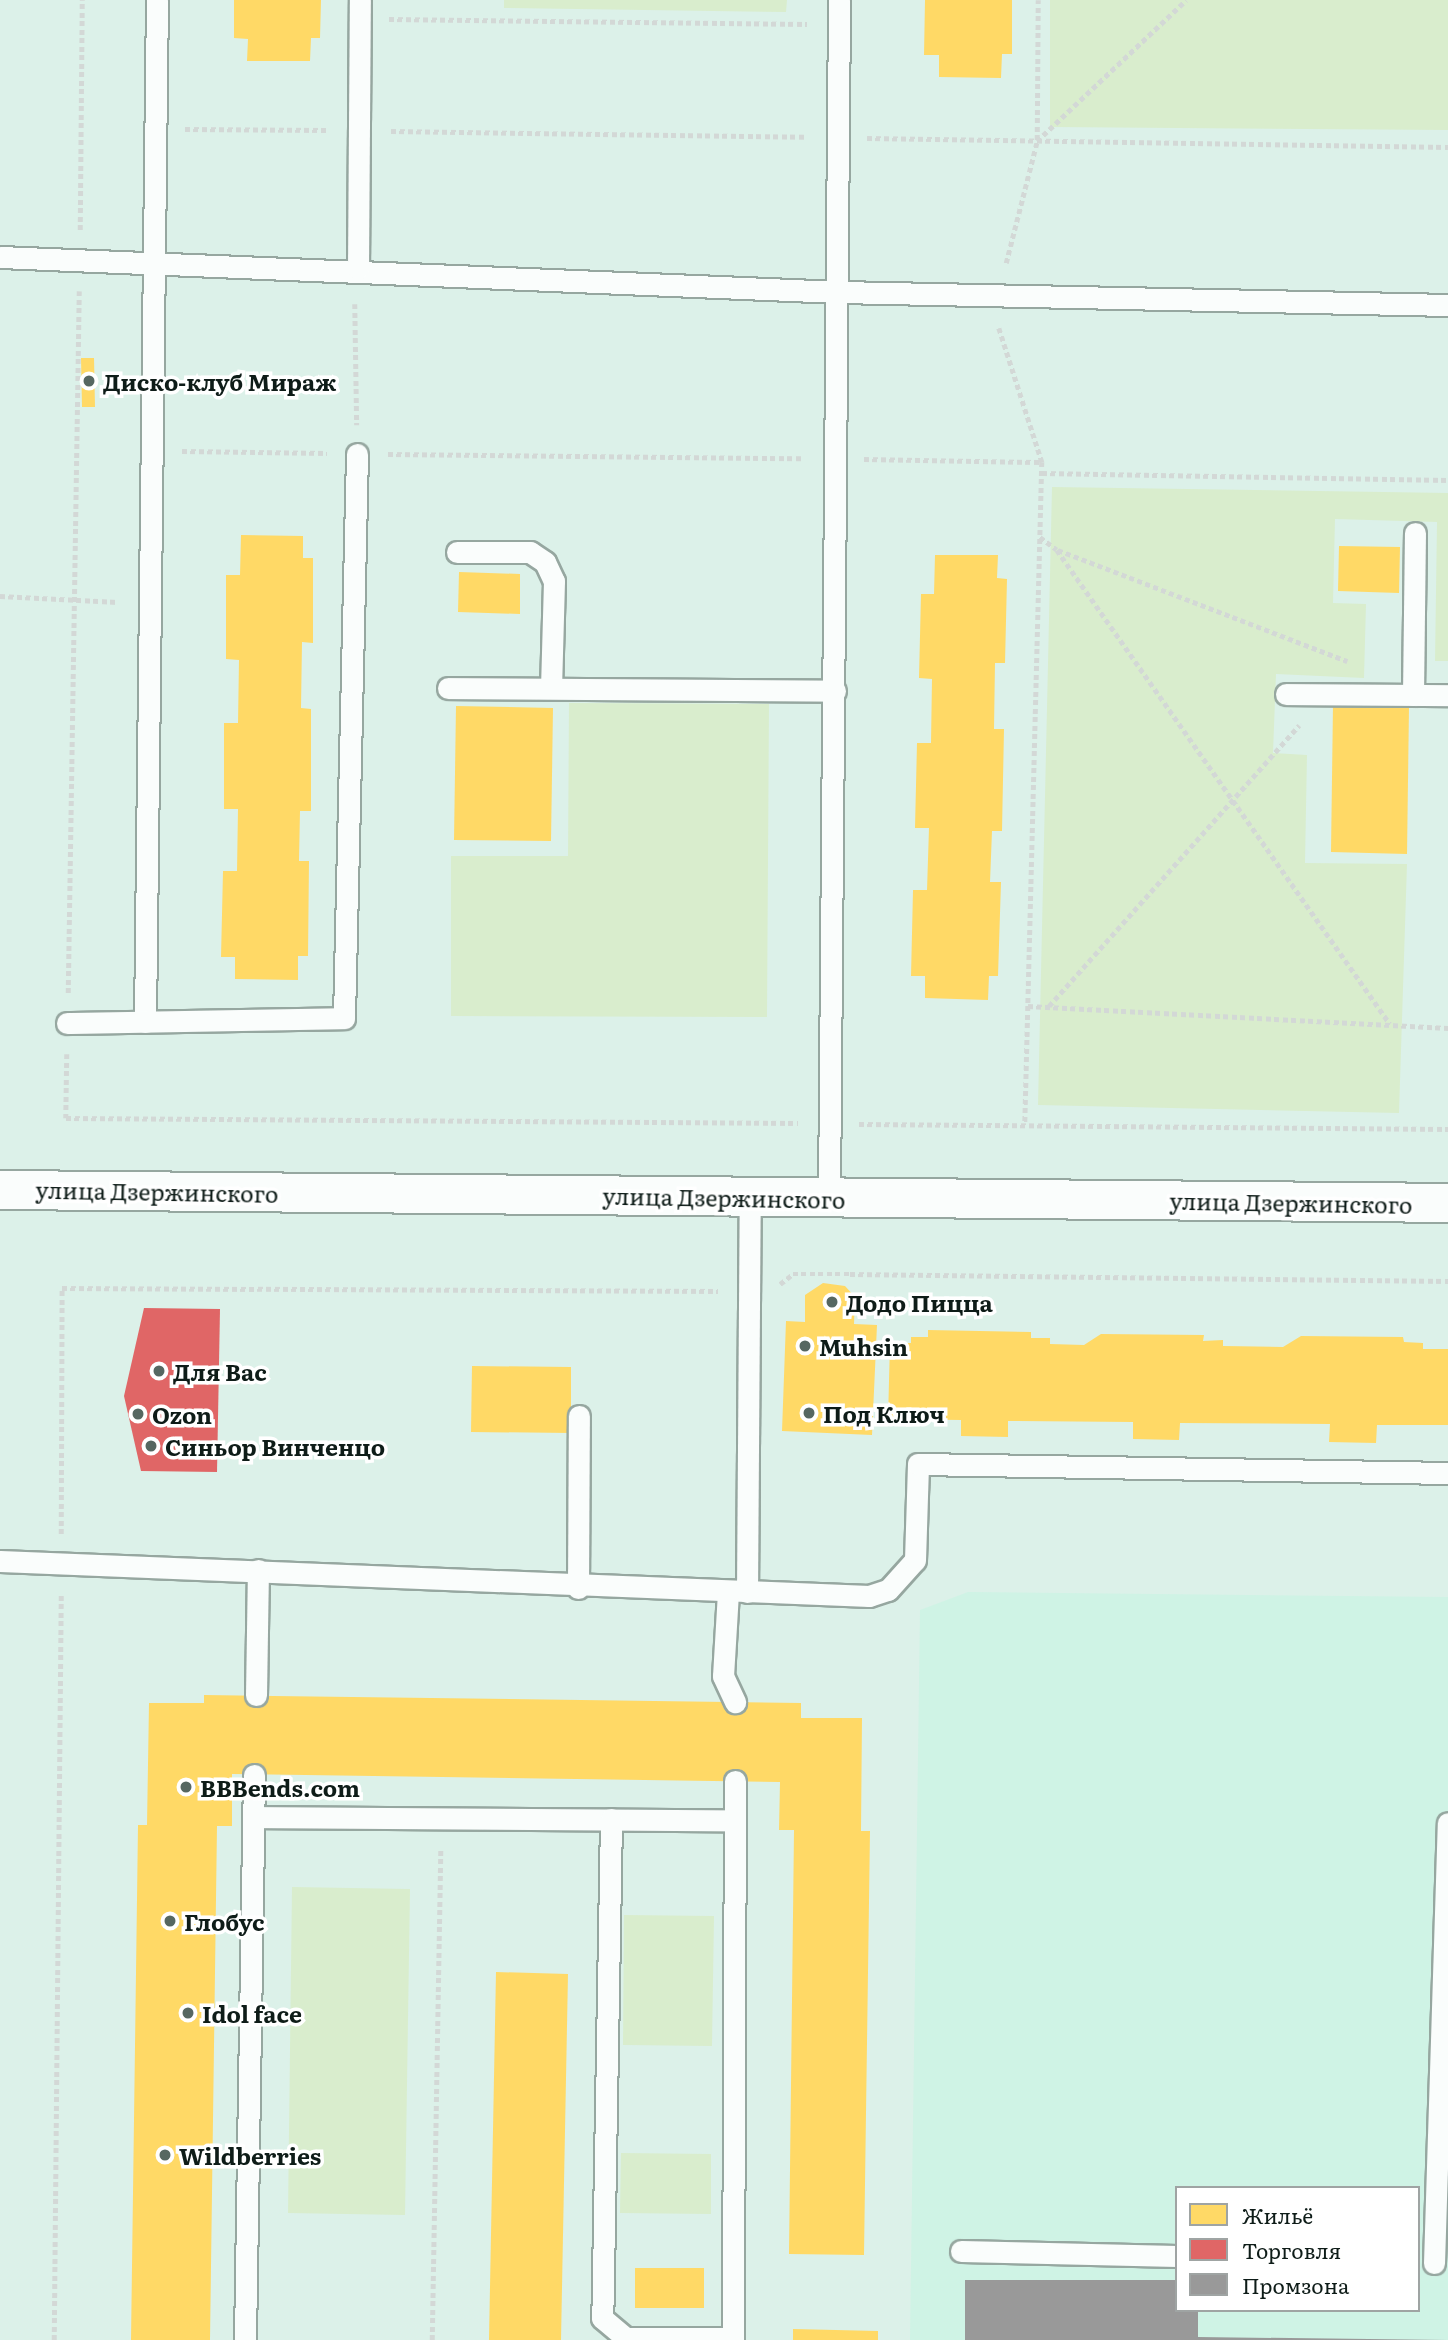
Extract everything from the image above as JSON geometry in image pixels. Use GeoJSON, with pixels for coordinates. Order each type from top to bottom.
{"type":"FeatureCollection","features":[{"type":"Feature","properties":{"kind":"street","name":"улица Дзержинского"},"geometry":{"type":"LineString","coordinates":[[0,1190],[1448,1203]]}},
{"type":"Feature","properties":{"kind":"lane"},"geometry":{"type":"LineString","coordinates":[[145,1022],[157,0]]}},
{"type":"Feature","properties":{"kind":"lane"},"geometry":{"type":"LineString","coordinates":[[829,1198],[838,458],[839,0]]}},
{"type":"Feature","properties":{"kind":"lane"},"geometry":{"type":"LineString","coordinates":[[356,268],[360,10]]}},
{"type":"Feature","properties":{"kind":"lane"},"geometry":{"type":"LineString","coordinates":[[0,257],[155,259],[839,292],[1448,305]]}},
{"type":"Feature","properties":{"kind":"lane"},"geometry":{"type":"LineString","coordinates":[[67,1023],[333,1022],[348,1009],[357,454]]}},
{"type":"Feature","properties":{"kind":"lane"},"geometry":{"type":"LineString","coordinates":[[1413,690],[1415,533]]}},
{"type":"Feature","properties":{"kind":"lane"},"geometry":{"type":"LineString","coordinates":[[457,552],[530,552],[545,562],[554,581],[551,688]]}},
{"type":"Feature","properties":{"kind":"lane"},"geometry":{"type":"LineString","coordinates":[[448,688],[835,691]]}},
{"type":"Feature","properties":{"kind":"lane"},"geometry":{"type":"LineString","coordinates":[[1286,694],[1413,690],[1448,695]]}},
{"type":"Feature","properties":{"kind":"lane"},"geometry":{"type":"LineString","coordinates":[[735,1702],[723,1676],[737,1592],[750,1197]]}},
{"type":"Feature","properties":{"kind":"lane"},"geometry":{"type":"LineString","coordinates":[[578,1588],[579,1416]]}},
{"type":"Feature","properties":{"kind":"lane"},"geometry":{"type":"LineString","coordinates":[[0,1561],[258,1570],[578,1588],[869,1596],[888,1590],[915,1560],[918,1464],[1448,1473]]}},
{"type":"Feature","properties":{"kind":"lane"},"geometry":{"type":"LineString","coordinates":[[256,1695],[258,1570]]}},
{"type":"Feature","properties":{"kind":"lane"},"geometry":{"type":"LineString","coordinates":[[246,2340],[254,1775]]}},
{"type":"Feature","properties":{"kind":"lane"},"geometry":{"type":"LineString","coordinates":[[611,1819],[602,2318],[626,2338],[733,2339],[735,1781]]}},
{"type":"Feature","properties":{"kind":"lane"},"geometry":{"type":"LineString","coordinates":[[254,1817],[735,1820]]}},
{"type":"Feature","properties":{"kind":"lane"},"geometry":{"type":"LineString","coordinates":[[1433,2263],[1448,1823]]}},
{"type":"Feature","properties":{"kind":"lane"},"geometry":{"type":"LineString","coordinates":[[961,2251],[1175,2256]]}},
{"type":"Feature","properties":{"kind":"path"},"geometry":{"type":"LineString","coordinates":[[82,0],[80,258],[71,600],[66,1118],[1448,1129]]}},
{"type":"Feature","properties":{"kind":"path"},"geometry":{"type":"LineString","coordinates":[[1025,1125],[1042,462],[999,329],[1002,296],[1037,141],[1038,0]]}},
{"type":"Feature","properties":{"kind":"path"},"geometry":{"type":"LineString","coordinates":[[1037,141],[1186,0]]}},
{"type":"Feature","properties":{"kind":"path"},"geometry":{"type":"LineString","coordinates":[[360,10],[838,24]]}},
{"type":"Feature","properties":{"kind":"path"},"geometry":{"type":"LineString","coordinates":[[156,129],[1448,146]]}},
{"type":"Feature","properties":{"kind":"path"},"geometry":{"type":"LineString","coordinates":[[356,268],[357,454]]}},
{"type":"Feature","properties":{"kind":"path"},"geometry":{"type":"LineString","coordinates":[[151,451],[1042,462]]}},
{"type":"Feature","properties":{"kind":"path"},"geometry":{"type":"LineString","coordinates":[[1042,473],[1448,480]]}},
{"type":"Feature","properties":{"kind":"path"},"geometry":{"type":"LineString","coordinates":[[1039,536],[1057,550],[1413,690]]}},
{"type":"Feature","properties":{"kind":"path"},"geometry":{"type":"LineString","coordinates":[[1057,550],[1230,805],[1390,1024]]}},
{"type":"Feature","properties":{"kind":"path"},"geometry":{"type":"LineString","coordinates":[[0,596],[150,604]]}},
{"type":"Feature","properties":{"kind":"path"},"geometry":{"type":"LineString","coordinates":[[1048,1007],[1230,805],[1325,694]]}},
{"type":"Feature","properties":{"kind":"path"},"geometry":{"type":"LineString","coordinates":[[1028,1006],[1448,1028]]}},
{"type":"Feature","properties":{"kind":"path"},"geometry":{"type":"LineString","coordinates":[[54,2340],[62,1288]]}},
{"type":"Feature","properties":{"kind":"path"},"geometry":{"type":"LineString","coordinates":[[432,2340],[441,1819]]}},
{"type":"Feature","properties":{"kind":"shaded area"},"geometry":{"type":"Polygon","coordinates":[[[504,0],[787,0],[786,12],[504,8],[504,0]]]}},
{"type":"Feature","properties":{"kind":"shaded area"},"geometry":{"type":"Polygon","coordinates":[[[1050,0],[1448,0],[1448,130],[1050,127],[1050,0]]]}},
{"type":"Feature","properties":{"kind":"shaded area"},"geometry":{"type":"Polygon","coordinates":[[[1052,487],[1448,493],[1448,661],[1435,661],[1437,522],[1335,519],[1333,603],[1366,604],[1364,678],[1276,674],[1273,753],[1307,755],[1305,863],[1407,864],[1399,1113],[1038,1105],[1052,487]]]}},
{"type":"Feature","properties":{"kind":"shaded area"},"geometry":{"type":"Polygon","coordinates":[[[569,703],[769,704],[767,1017],[451,1016],[451,856],[568,856],[569,703]]]}},
{"type":"Feature","properties":{"kind":"shaded area"},"geometry":{"type":"Polygon","coordinates":[[[968,1592],[1448,1597],[1448,2340],[910,2340],[920,1610],[968,1592]]]}},
{"type":"Feature","properties":{"kind":"shaded area"},"geometry":{"type":"Polygon","coordinates":[[[292,1887],[410,1889],[405,2215],[288,2213],[292,1887]]]}},
{"type":"Feature","properties":{"kind":"shaded area"},"geometry":{"type":"Polygon","coordinates":[[[624,1915],[714,1916],[712,2046],[623,2045],[624,1915]]]}},
{"type":"Feature","properties":{"kind":"shaded area"},"geometry":{"type":"Polygon","coordinates":[[[621,2153],[711,2154],[711,2214],[620,2213],[621,2153]]]}},
{"type":"Feature","properties":{"kind":"building: Жильё"},"geometry":{"type":"Polygon","coordinates":[[[234,0],[321,0],[320,38],[311,38],[310,61],[247,61],[248,39],[234,38],[234,0]]]}},
{"type":"Feature","properties":{"kind":"building: Жильё"},"geometry":{"type":"Polygon","coordinates":[[[925,0],[1012,0],[1012,54],[1002,54],[1001,78],[939,77],[939,55],[924,55],[925,0]]]}},
{"type":"Feature","properties":{"kind":"building: Жильё"},"geometry":{"type":"Polygon","coordinates":[[[81,358],[94,358],[95,407],[82,407],[81,358]]]}},
{"type":"Feature","properties":{"kind":"building: Жильё"},"geometry":{"type":"Polygon","coordinates":[[[241,535],[303,536],[303,558],[313,558],[313,643],[302,642],[301,708],[311,709],[311,811],[300,811],[299,861],[309,861],[308,956],[298,956],[298,980],[235,979],[235,957],[221,957],[223,871],[237,871],[238,809],[224,809],[224,723],[238,723],[239,660],[226,659],[226,575],[240,575],[241,535]]]}},
{"type":"Feature","properties":{"kind":"building: Жильё"},"geometry":{"type":"Polygon","coordinates":[[[1339,546],[1400,547],[1399,593],[1338,591],[1339,546]]]}},
{"type":"Feature","properties":{"kind":"building: Жильё"},"geometry":{"type":"Polygon","coordinates":[[[935,555],[998,555],[997,578],[1007,579],[1005,663],[995,663],[994,729],[1004,729],[1002,831],[992,831],[990,882],[1001,882],[998,976],[989,976],[988,1000],[925,998],[925,976],[911,976],[913,890],[927,890],[929,828],[915,828],[917,743],[931,743],[932,679],[919,678],[921,594],[934,594],[935,555]]]}},
{"type":"Feature","properties":{"kind":"building: Жильё"},"geometry":{"type":"Polygon","coordinates":[[[459,572],[520,574],[520,614],[458,612],[459,572]]]}},
{"type":"Feature","properties":{"kind":"building: Жильё"},"geometry":{"type":"Polygon","coordinates":[[[1333,705],[1409,707],[1407,854],[1331,852],[1333,705]]]}},
{"type":"Feature","properties":{"kind":"building: Жильё"},"geometry":{"type":"Polygon","coordinates":[[[456,706],[553,708],[551,841],[454,840],[456,706]]]}},
{"type":"Feature","properties":{"kind":"building: Жильё"},"geometry":{"type":"Polygon","coordinates":[[[823,1283],[845,1286],[855,1297],[854,1324],[877,1325],[872,1435],[782,1431],[786,1321],[805,1322],[805,1295],[823,1283]]]}},
{"type":"Feature","properties":{"kind":"building: Жильё"},"geometry":{"type":"Polygon","coordinates":[[[928,1330],[1031,1332],[1031,1338],[1050,1338],[1050,1344],[1084,1345],[1101,1334],[1204,1335],[1203,1341],[1223,1340],[1223,1346],[1283,1347],[1301,1336],[1403,1337],[1404,1342],[1423,1343],[1423,1349],[1448,1349],[1448,1425],[1377,1425],[1376,1443],[1329,1442],[1330,1424],[1180,1423],[1179,1440],[1133,1439],[1133,1422],[1008,1421],[1008,1437],[961,1436],[961,1420],[888,1419],[890,1343],[911,1343],[911,1337],[928,1337],[928,1330]]]}},
{"type":"Feature","properties":{"kind":"building: Жильё"},"geometry":{"type":"Polygon","coordinates":[[[472,1366],[571,1367],[571,1433],[471,1432],[472,1366]]]}},
{"type":"Feature","properties":{"kind":"building: Жильё"},"geometry":{"type":"Polygon","coordinates":[[[204,1695],[801,1703],[801,1718],[862,1718],[861,1831],[870,1831],[864,2255],[789,2254],[794,1830],[779,1830],[780,1782],[232,1774],[232,1826],[217,1826],[210,2340],[131,2340],[138,1825],[147,1825],[149,1703],[204,1703],[204,1695]]]}},
{"type":"Feature","properties":{"kind":"building: Жильё"},"geometry":{"type":"Polygon","coordinates":[[[496,1972],[568,1974],[561,2340],[489,2340],[496,1972]]]}},
{"type":"Feature","properties":{"kind":"building: Жильё"},"geometry":{"type":"Polygon","coordinates":[[[635,2268],[704,2268],[704,2308],[635,2308],[635,2268]]]}},
{"type":"Feature","properties":{"kind":"building: Жильё"},"geometry":{"type":"Polygon","coordinates":[[[793,2329],[878,2331],[878,2340],[793,2340],[793,2329]]]}},
{"type":"Feature","properties":{"kind":"building: Торговля"},"geometry":{"type":"Polygon","coordinates":[[[144,1308],[220,1309],[217,1472],[141,1471],[124,1396],[144,1308]]]}},
{"type":"Feature","properties":{"kind":"building: Промзона"},"geometry":{"type":"Polygon","coordinates":[[[965,2280],[1175,2280],[1175,2312],[1198,2312],[1198,2337],[1448,2340],[965,2340],[965,2280]]]}},
{"type":"Feature","properties":{"kind":"place","name":"Диско-клуб Мираж"},"geometry":{"type":"Point","coordinates":[89,381]}},
{"type":"Feature","properties":{"kind":"place","name":"Додо Пицца"},"geometry":{"type":"Point","coordinates":[832,1302]}},
{"type":"Feature","properties":{"kind":"place","name":"Muhsin"},"geometry":{"type":"Point","coordinates":[805,1346]}},
{"type":"Feature","properties":{"kind":"place","name":"Для Вас"},"geometry":{"type":"Point","coordinates":[159,1371]}},
{"type":"Feature","properties":{"kind":"place","name":"Под Ключ"},"geometry":{"type":"Point","coordinates":[809,1413]}},
{"type":"Feature","properties":{"kind":"place","name":"Ozon"},"geometry":{"type":"Point","coordinates":[138,1414]}},
{"type":"Feature","properties":{"kind":"place","name":"Синьор Винченцо"},"geometry":{"type":"Point","coordinates":[151,1446]}},
{"type":"Feature","properties":{"kind":"place","name":"BBBends.com"},"geometry":{"type":"Point","coordinates":[186,1787]}},
{"type":"Feature","properties":{"kind":"place","name":"Глобус"},"geometry":{"type":"Point","coordinates":[170,1921]}},
{"type":"Feature","properties":{"kind":"place","name":"Idol face"},"geometry":{"type":"Point","coordinates":[188,2013]}},
{"type":"Feature","properties":{"kind":"place","name":"Wildberries"},"geometry":{"type":"Point","coordinates":[165,2155]}}]}
